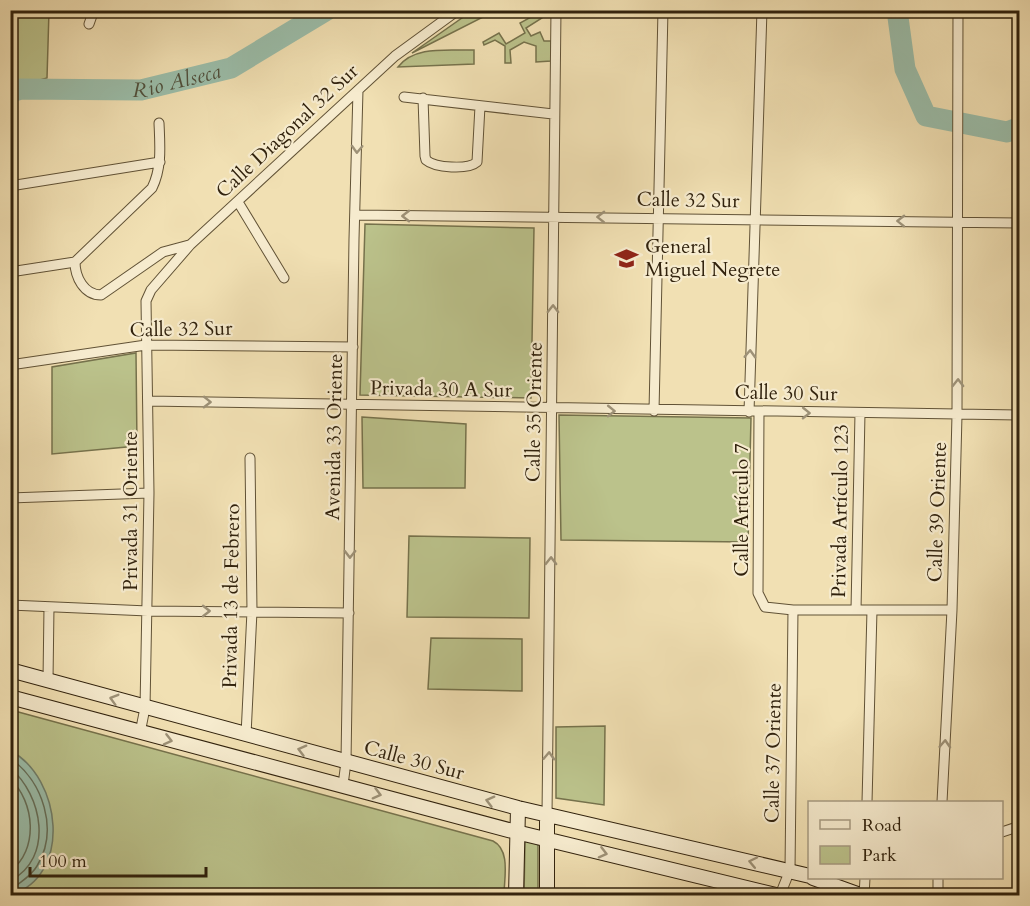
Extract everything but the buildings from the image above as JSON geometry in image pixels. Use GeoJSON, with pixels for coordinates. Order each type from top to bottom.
{"type":"FeatureCollection","features":[{"type":"Feature","properties":{"kind":"main road","name":"Calle 30 Sur"},"geometry":{"type":"LineString","coordinates":[[10,670],[518,808],[808,876]]}},
{"type":"Feature","properties":{"kind":"main road"},"geometry":{"type":"LineString","coordinates":[[10,697],[516,832],[780,896]]}},
{"type":"Feature","properties":{"kind":"main road"},"geometry":{"type":"LineString","coordinates":[[516,896],[518,808]]}},
{"type":"Feature","properties":{"kind":"main road"},"geometry":{"type":"LineString","coordinates":[[547,814],[547,896]]}},
{"type":"Feature","properties":{"kind":"main road","name":"Calle 30 Sur"},"geometry":{"type":"LineString","coordinates":[[817,879],[864,896]]}},
{"type":"Feature","properties":{"kind":"street"},"geometry":{"type":"LineString","coordinates":[[89,24],[94,10]]}},
{"type":"Feature","properties":{"kind":"street","name":"Calle Diagonal 32 Sur"},"geometry":{"type":"LineString","coordinates":[[151,290],[190,245],[395,56],[458,10]]}},
{"type":"Feature","properties":{"kind":"street","name":"Calle 35 Oriente"},"geometry":{"type":"LineString","coordinates":[[547,814],[554,217],[553,114],[556,10]]}},
{"type":"Feature","properties":{"kind":"street"},"geometry":{"type":"LineString","coordinates":[[654,411],[663,10]]}},
{"type":"Feature","properties":{"kind":"street"},"geometry":{"type":"LineString","coordinates":[[749,412],[762,10]]}},
{"type":"Feature","properties":{"kind":"street","name":"Calle 39 Oriente"},"geometry":{"type":"LineString","coordinates":[[942,801],[952,610],[957,415],[958,10]]}},
{"type":"Feature","properties":{"kind":"street","name":"Avenida 33 Oriente"},"geometry":{"type":"LineString","coordinates":[[343,785],[346,762],[358,90]]}},
{"type":"Feature","properties":{"kind":"street"},"geometry":{"type":"LineString","coordinates":[[404,97],[553,114]]}},
{"type":"Feature","properties":{"kind":"street"},"geometry":{"type":"LineString","coordinates":[[423,98],[425,156],[433,165],[469,166],[477,162],[480,106]]}},
{"type":"Feature","properties":{"kind":"street"},"geometry":{"type":"LineString","coordinates":[[10,272],[75,262],[152,188],[158,177],[160,162],[159,123]]}},
{"type":"Feature","properties":{"kind":"street"},"geometry":{"type":"LineString","coordinates":[[10,186],[160,162]]}},
{"type":"Feature","properties":{"kind":"street"},"geometry":{"type":"LineString","coordinates":[[238,202],[284,278]]}},
{"type":"Feature","properties":{"kind":"street","name":"Calle 32 Sur"},"geometry":{"type":"LineString","coordinates":[[355,215],[1020,224]]}},
{"type":"Feature","properties":{"kind":"street"},"geometry":{"type":"LineString","coordinates":[[75,262],[77,274],[84,286],[90,292],[101,295],[163,252],[190,245]]}},
{"type":"Feature","properties":{"kind":"street","name":"Privada 31 Oriente"},"geometry":{"type":"LineString","coordinates":[[140,733],[145,708],[148,611],[148,401],[144,312],[151,290]]}},
{"type":"Feature","properties":{"kind":"street","name":"Calle 32 Sur"},"geometry":{"type":"LineString","coordinates":[[10,365],[146,345],[353,347]]}},
{"type":"Feature","properties":{"kind":"street","name":"Privada 30 A Sur"},"geometry":{"type":"LineString","coordinates":[[148,401],[552,410]]}},
{"type":"Feature","properties":{"kind":"street","name":"Calle 30 Sur"},"geometry":{"type":"LineString","coordinates":[[552,410],[1020,415]]}},
{"type":"Feature","properties":{"kind":"street","name":"Calle Artículo 7"},"geometry":{"type":"LineString","coordinates":[[759,412],[758,593],[765,607],[793,610]]}},
{"type":"Feature","properties":{"kind":"street","name":"Privada Artículo 123"},"geometry":{"type":"LineString","coordinates":[[856,610],[860,413]]}},
{"type":"Feature","properties":{"kind":"street","name":"Privada 13 de Febrero"},"geometry":{"type":"LineString","coordinates":[[246,735],[252,611],[250,458]]}},
{"type":"Feature","properties":{"kind":"street"},"geometry":{"type":"LineString","coordinates":[[10,498],[149,493]]}},
{"type":"Feature","properties":{"kind":"street"},"geometry":{"type":"LineString","coordinates":[[10,605],[148,611],[349,613]]}},
{"type":"Feature","properties":{"kind":"street"},"geometry":{"type":"LineString","coordinates":[[48,680],[49,607]]}},
{"type":"Feature","properties":{"kind":"street"},"geometry":{"type":"LineString","coordinates":[[793,610],[952,610]]}},
{"type":"Feature","properties":{"kind":"street","name":"Calle 37 Oriente"},"geometry":{"type":"LineString","coordinates":[[780,896],[789,870],[793,610]]}},
{"type":"Feature","properties":{"kind":"street"},"geometry":{"type":"LineString","coordinates":[[867,801],[872,610]]}},
{"type":"Feature","properties":{"kind":"street"},"geometry":{"type":"LineString","coordinates":[[1003,832],[1020,826]]}},
{"type":"Feature","properties":{"kind":"street"},"geometry":{"type":"LineString","coordinates":[[864,896],[865,879]]}},
{"type":"Feature","properties":{"kind":"street"},"geometry":{"type":"LineString","coordinates":[[938,879],[938,896]]}},
{"type":"Feature","properties":{"kind":"green space"},"geometry":{"type":"Polygon","coordinates":[[[11,10],[49,11],[47,78],[11,88],[11,10]]]}},
{"type":"Feature","properties":{"kind":"green space"},"geometry":{"type":"Polygon","coordinates":[[[472,11],[487,11],[489,14],[412,53],[472,11]]]}},
{"type":"Feature","properties":{"kind":"green space"},"geometry":{"type":"Polygon","coordinates":[[[540,12],[542,18],[526,28],[531,36],[540,32],[544,41],[551,41],[551,61],[536,62],[536,46],[524,42],[510,50],[511,63],[505,63],[505,46],[495,40],[484,45],[483,42],[499,33],[506,44],[525,33],[520,23],[540,12]]]}},
{"type":"Feature","properties":{"kind":"green space"},"geometry":{"type":"Polygon","coordinates":[[[474,50],[474,64],[398,67],[413,55],[423,52],[474,50]]]}},
{"type":"Feature","properties":{"kind":"green space"},"geometry":{"type":"Polygon","coordinates":[[[365,224],[534,228],[531,398],[360,395],[365,224]]]}},
{"type":"Feature","properties":{"kind":"green space"},"geometry":{"type":"Polygon","coordinates":[[[136,353],[137,446],[52,454],[52,367],[136,353]]]}},
{"type":"Feature","properties":{"kind":"green space"},"geometry":{"type":"Polygon","coordinates":[[[559,415],[751,418],[748,542],[561,540],[559,415]]]}},
{"type":"Feature","properties":{"kind":"green space"},"geometry":{"type":"Polygon","coordinates":[[[362,417],[466,424],[465,488],[363,488],[362,417]]]}},
{"type":"Feature","properties":{"kind":"green space"},"geometry":{"type":"Polygon","coordinates":[[[409,536],[530,538],[529,618],[407,617],[409,536]]]}},
{"type":"Feature","properties":{"kind":"green space"},"geometry":{"type":"Polygon","coordinates":[[[431,638],[522,639],[522,691],[428,689],[431,638]]]}},
{"type":"Feature","properties":{"kind":"green space"},"geometry":{"type":"Polygon","coordinates":[[[11,710],[493,841],[499,845],[504,858],[504,895],[11,896],[11,710]]]}},
{"type":"Feature","properties":{"kind":"green space"},"geometry":{"type":"Polygon","coordinates":[[[605,726],[604,805],[556,798],[556,727],[605,726]]]}},
{"type":"Feature","properties":{"kind":"green space"},"geometry":{"type":"Polygon","coordinates":[[[525,840],[538,840],[538,895],[524,896],[525,840]]]}},
{"type":"Feature","properties":{"kind":"water"},"geometry":{"type":"Polygon","coordinates":[[[11,751],[28,764],[41,782],[49,803],[53,826],[51,848],[44,868],[31,884],[11,895],[11,751]]]}},
{"type":"Feature","properties":{"kind":"waterway","name":"Rio Alseca"},"geometry":{"type":"LineString","coordinates":[[10,92],[21,89],[141,90],[231,68],[327,10]]}},
{"type":"Feature","properties":{"kind":"waterway","name":"Rio Alseca"},"geometry":{"type":"LineString","coordinates":[[897,10],[905,69],[926,116],[1007,132],[1020,127]]}},
{"type":"Feature","properties":{"kind":"place","name":"General Miguel Negrete"},"geometry":{"type":"Point","coordinates":[627,258]}}]}
